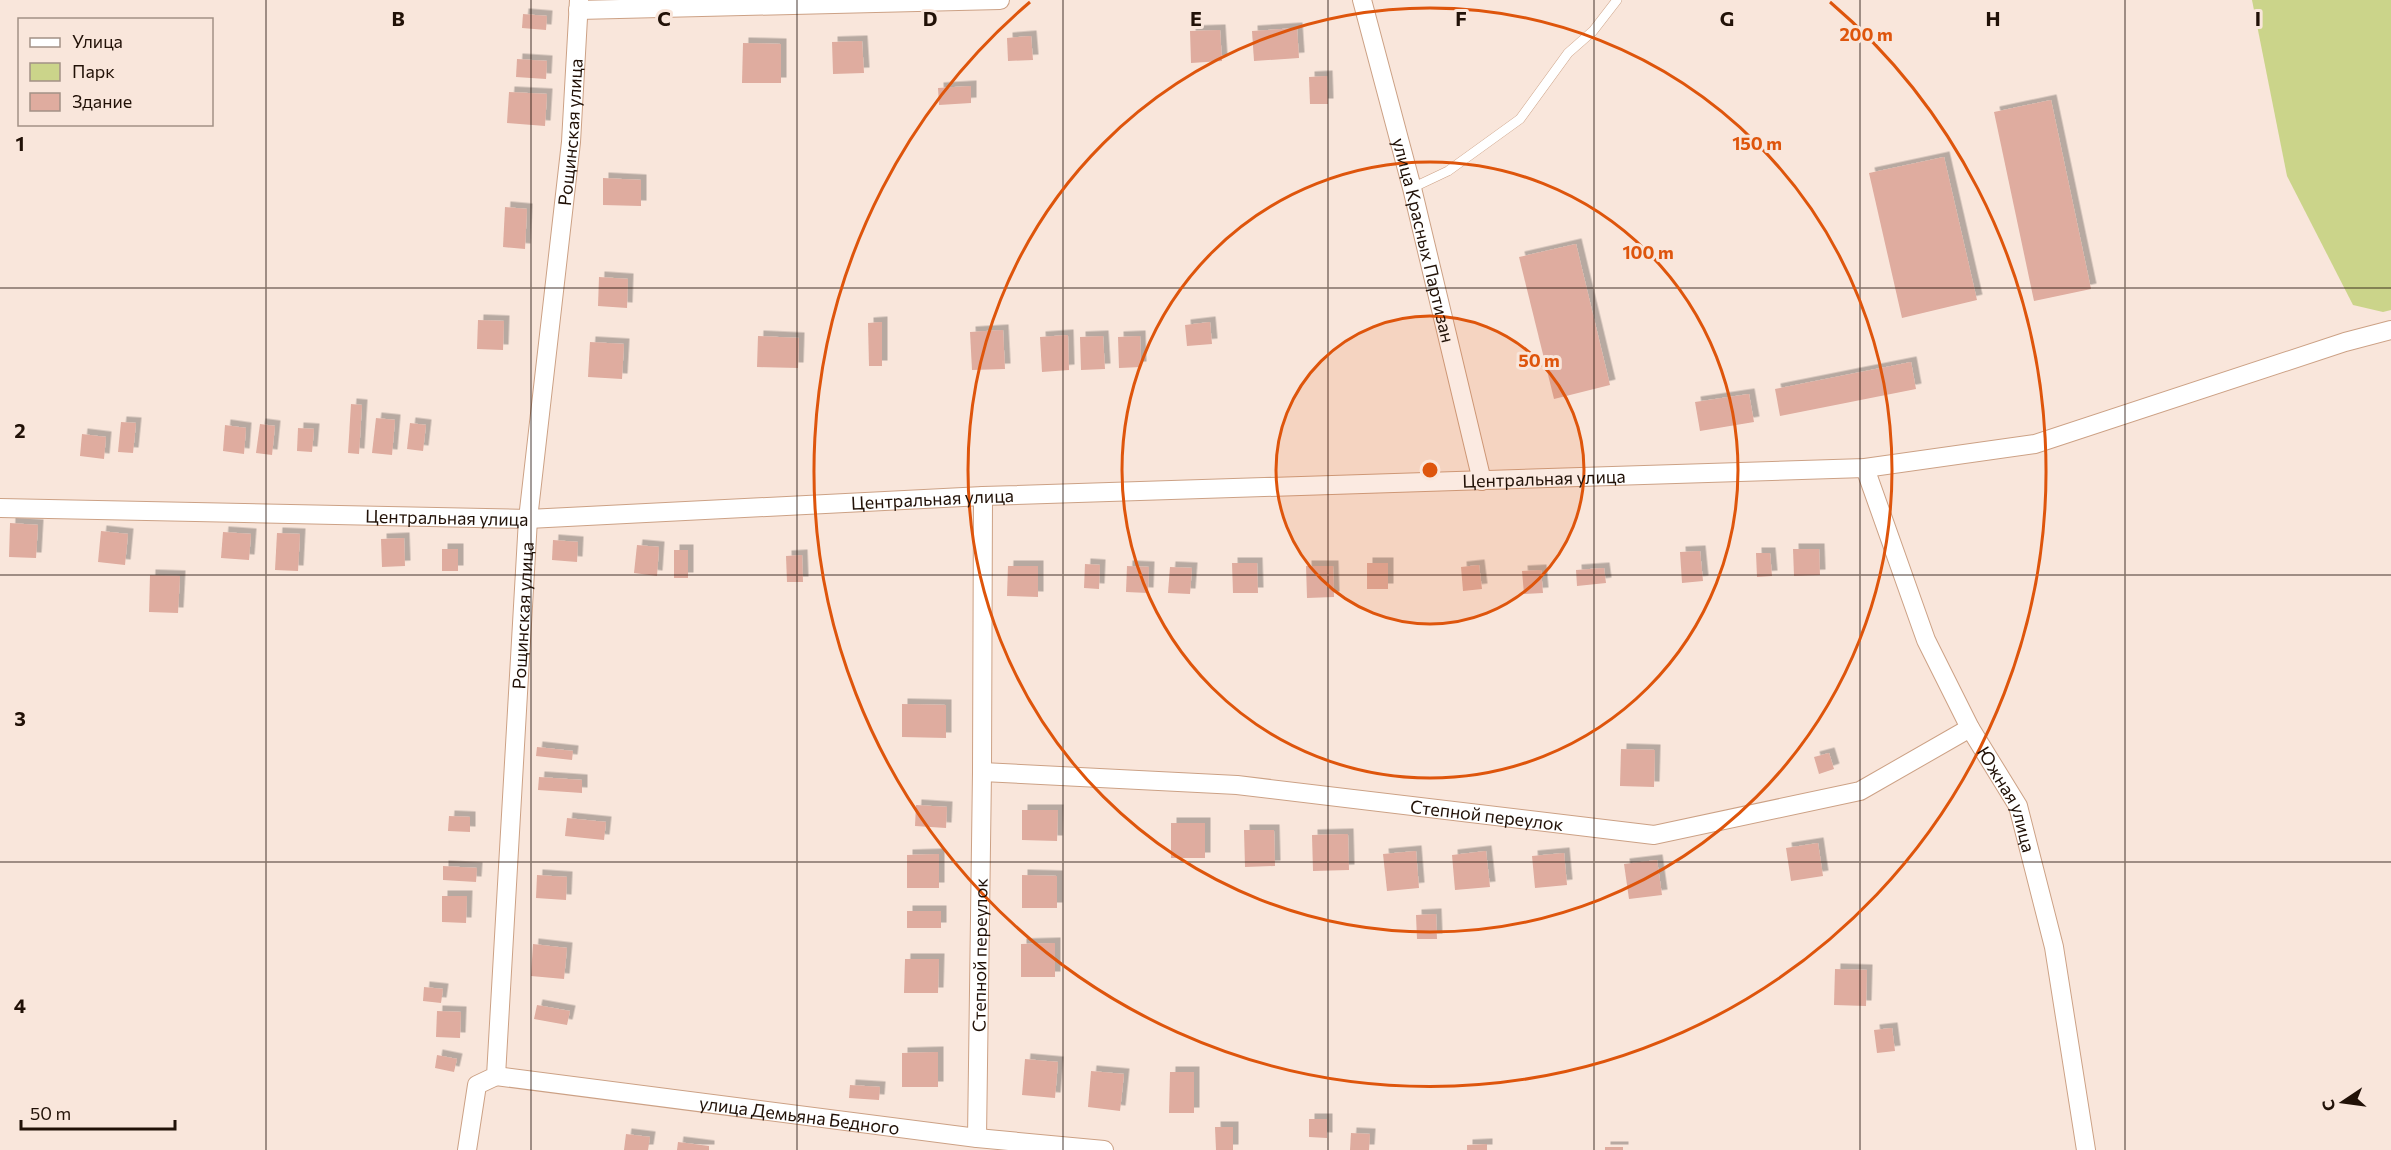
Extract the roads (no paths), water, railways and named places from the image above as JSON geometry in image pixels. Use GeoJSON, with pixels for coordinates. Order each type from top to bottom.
{"type":"FeatureCollection","features":[{"type":"Feature","properties":{"kind":"street"},"geometry":{"type":"LineString","coordinates":[[579,5],[1000,0]]}},
{"type":"Feature","properties":{"kind":"street","name":"улица Красных Партизан"},"geometry":{"type":"LineString","coordinates":[[1362,0],[1412,188],[1482,481]]}},
{"type":"Feature","properties":{"kind":"street","name":"Рощинская улица"},"geometry":{"type":"LineString","coordinates":[[496,1076],[528,519],[571,142],[579,5]]}},
{"type":"Feature","properties":{"kind":"street","name":"Центральная улица"},"geometry":{"type":"LineString","coordinates":[[0,508],[528,519],[983,496],[1864,468],[2035,444],[2345,342],[2391,330]]}},
{"type":"Feature","properties":{"kind":"street","name":"Южная улица"},"geometry":{"type":"LineString","coordinates":[[1864,468],[1926,639],[1970,728],[2018,806],[2054,947],[2086,1150]]}},
{"type":"Feature","properties":{"kind":"street","name":"Степной переулок"},"geometry":{"type":"LineString","coordinates":[[977,1138],[983,496]]}},
{"type":"Feature","properties":{"kind":"street","name":"Степной переулок"},"geometry":{"type":"LineString","coordinates":[[982,772],[1237,785],[1654,835],[1860,791],[1970,728]]}},
{"type":"Feature","properties":{"kind":"street"},"geometry":{"type":"LineString","coordinates":[[467,1150],[477,1085],[496,1076]]}},
{"type":"Feature","properties":{"kind":"street","name":"улица Демьяна Бедного"},"geometry":{"type":"LineString","coordinates":[[496,1076],[977,1138],[1104,1150]]}},
{"type":"Feature","properties":{"kind":"lane"},"geometry":{"type":"LineString","coordinates":[[1412,188],[1448,171],[1520,119],[1568,53],[1593,31],[1617,0]]}}]}
